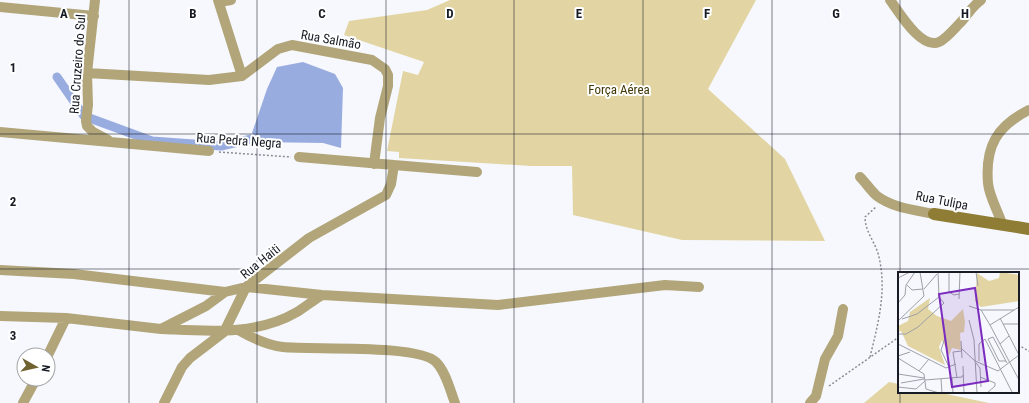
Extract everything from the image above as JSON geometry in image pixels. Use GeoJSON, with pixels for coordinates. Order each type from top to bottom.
{"type":"FeatureCollection","features":[{"type":"Feature","properties":{"kind":"main road","name":"Rua Tulipa"},"geometry":{"type":"LineString","coordinates":[[934,214],[1029,229]]}},
{"type":"Feature","properties":{"kind":"street","name":"Rua Cruzeiro do Sul"},"geometry":{"type":"LineString","coordinates":[[95,0],[87,73],[88,105],[86,121],[87,126],[94,132],[110,141]]}},
{"type":"Feature","properties":{"kind":"street"},"geometry":{"type":"LineString","coordinates":[[231,0],[219,1],[242,76]]}},
{"type":"Feature","properties":{"kind":"street"},"geometry":{"type":"LineString","coordinates":[[890,0],[913,30],[922,39],[932,44],[940,42],[981,0]]}},
{"type":"Feature","properties":{"kind":"street"},"geometry":{"type":"LineString","coordinates":[[0,7],[94,16]]}},
{"type":"Feature","properties":{"kind":"street","name":"Rua Salmão"},"geometry":{"type":"LineString","coordinates":[[87,73],[209,80],[242,76],[278,49],[285,46],[364,58],[381,65],[388,75],[388,86],[380,118],[374,164]]}},
{"type":"Feature","properties":{"kind":"street"},"geometry":{"type":"LineString","coordinates":[[1002,224],[988,184],[989,156],[996,136],[1013,118],[1029,110]]}},
{"type":"Feature","properties":{"kind":"street","name":"Rua Pedra Negra"},"geometry":{"type":"LineString","coordinates":[[0,132],[209,151]]}},
{"type":"Feature","properties":{"kind":"street","name":"Rua Pedra Negra"},"geometry":{"type":"LineString","coordinates":[[299,157],[477,172]]}},
{"type":"Feature","properties":{"kind":"street","name":"Rua Haiti"},"geometry":{"type":"LineString","coordinates":[[164,403],[182,367],[190,358],[224,332],[246,287],[309,238],[386,195],[391,184],[394,165]]}},
{"type":"Feature","properties":{"kind":"street","name":"Rua Tulipa"},"geometry":{"type":"LineString","coordinates":[[860,177],[876,195],[884,200],[895,205],[934,214]]}},
{"type":"Feature","properties":{"kind":"street"},"geometry":{"type":"LineString","coordinates":[[0,270],[74,274],[225,292],[246,287],[322,295],[498,305],[664,285],[699,287]]}},
{"type":"Feature","properties":{"kind":"street"},"geometry":{"type":"LineString","coordinates":[[161,329],[206,306],[225,292]]}},
{"type":"Feature","properties":{"kind":"street"},"geometry":{"type":"LineString","coordinates":[[0,316],[66,318],[161,329],[224,332],[238,330],[283,318],[296,312],[322,295]]}},
{"type":"Feature","properties":{"kind":"street"},"geometry":{"type":"LineString","coordinates":[[813,399],[825,359],[838,336],[843,309]]}},
{"type":"Feature","properties":{"kind":"street"},"geometry":{"type":"LineString","coordinates":[[52,347],[66,318]]}},
{"type":"Feature","properties":{"kind":"street"},"geometry":{"type":"LineString","coordinates":[[238,330],[263,343],[282,347],[377,350],[424,356],[436,361],[445,375],[455,403]]}},
{"type":"Feature","properties":{"kind":"street"},"geometry":{"type":"LineString","coordinates":[[23,403],[32,387]]}},
{"type":"Feature","properties":{"kind":"path","name":"Rua Pedra Negra"},"geometry":{"type":"LineString","coordinates":[[209,151],[299,157]]}},
{"type":"Feature","properties":{"kind":"path"},"geometry":{"type":"LineString","coordinates":[[870,357],[880,320],[883,289],[882,271],[878,251],[865,224],[866,217],[884,200]]}},
{"type":"Feature","properties":{"kind":"path"},"geometry":{"type":"LineString","coordinates":[[813,399],[898,338]]}},
{"type":"Feature","properties":{"kind":"path"},"geometry":{"type":"LineString","coordinates":[[1019,346],[1029,351]]}},
{"type":"Feature","properties":{"kind":"green space","name":"Força Aérea"},"geometry":{"type":"Polygon","coordinates":[[[450,0],[756,0],[708,89],[785,159],[825,241],[682,240],[573,215],[572,166],[531,166],[399,158],[399,152],[387,151],[403,71],[418,75],[424,62],[344,35],[349,21],[427,10],[450,0]]]}},
{"type":"Feature","properties":{"kind":"green space"},"geometry":{"type":"Polygon","coordinates":[[[889,382],[898,384],[898,393],[942,393],[989,403],[864,403],[889,382]]]}},
{"type":"Feature","properties":{"kind":"water"},"geometry":{"type":"Polygon","coordinates":[[[303,62],[335,74],[343,88],[341,148],[323,143],[259,142],[252,133],[267,89],[277,67],[303,62]]]}},
{"type":"Feature","properties":{"kind":"waterway"},"geometry":{"type":"LineString","coordinates":[[57,77],[84,116],[152,141],[221,146],[256,138],[266,133]]}}]}
